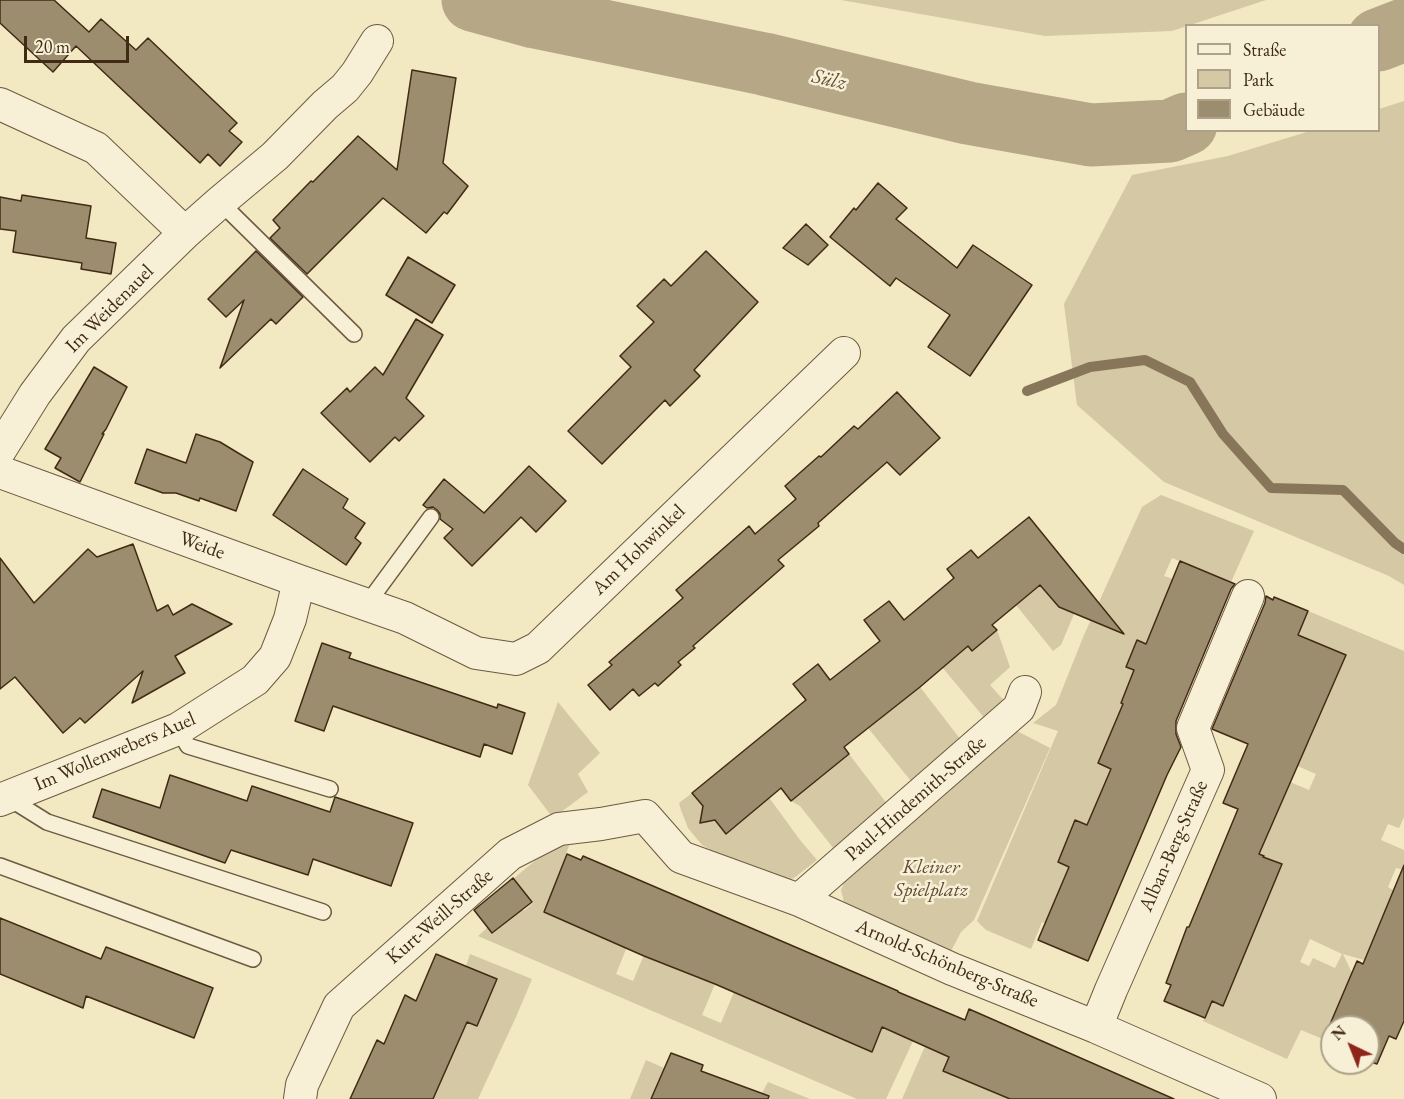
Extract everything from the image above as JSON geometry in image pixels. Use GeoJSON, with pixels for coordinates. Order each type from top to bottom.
{"type":"FeatureCollection","features":[{"type":"Feature","properties":{"kind":"street","name":"Im Weidenauel"},"geometry":{"type":"LineString","coordinates":[[0,450],[35,394],[76,339],[185,233],[275,156],[345,88],[377,41]]}},
{"type":"Feature","properties":{"kind":"street"},"geometry":{"type":"LineString","coordinates":[[0,104],[96,148],[185,233]]}},
{"type":"Feature","properties":{"kind":"street","name":"Am Hohwinkel"},"geometry":{"type":"LineString","coordinates":[[405,618],[476,653],[516,659],[538,648],[844,353]]}},
{"type":"Feature","properties":{"kind":"street","name":"Weide"},"geometry":{"type":"LineString","coordinates":[[0,472],[405,618]]}},
{"type":"Feature","properties":{"kind":"street","name":"Im Wollenwebers Auel"},"geometry":{"type":"LineString","coordinates":[[4,799],[178,729],[255,680],[275,657],[290,620],[299,581]]}},
{"type":"Feature","properties":{"kind":"street","name":"Alban-Berg-Straße"},"geometry":{"type":"LineString","coordinates":[[1096,1027],[1208,770],[1193,728],[1248,596]]}},
{"type":"Feature","properties":{"kind":"street","name":"Paul-Hindemith-Straße"},"geometry":{"type":"LineString","coordinates":[[799,900],[1019,708],[1025,692]]}},
{"type":"Feature","properties":{"kind":"street","name":"Arnold-Schönberg-Straße"},"geometry":{"type":"LineString","coordinates":[[645,816],[681,857],[799,900],[952,969],[1096,1027],[1244,1096]]}},
{"type":"Feature","properties":{"kind":"street","name":"Kurt-Weill-Straße"},"geometry":{"type":"LineString","coordinates":[[300,1099],[302,1084],[339,1006],[510,854],[559,829],[645,816]]}},
{"type":"Feature","properties":{"kind":"lane"},"geometry":{"type":"LineString","coordinates":[[220,202],[354,334]]}},
{"type":"Feature","properties":{"kind":"lane"},"geometry":{"type":"LineString","coordinates":[[367,604],[431,517]]}},
{"type":"Feature","properties":{"kind":"lane"},"geometry":{"type":"LineString","coordinates":[[178,729],[188,746],[330,789]]}},
{"type":"Feature","properties":{"kind":"lane"},"geometry":{"type":"LineString","coordinates":[[4,799],[47,822],[323,912]]}},
{"type":"Feature","properties":{"kind":"lane"},"geometry":{"type":"LineString","coordinates":[[0,866],[253,959]]}},
{"type":"Feature","properties":{"kind":"green space"},"geometry":{"type":"Polygon","coordinates":[[[841,0],[1266,0],[1193,24],[1185,24],[1185,27],[1172,31],[1045,36],[841,0]]]}},
{"type":"Feature","properties":{"kind":"green space"},"geometry":{"type":"Polygon","coordinates":[[[1404,101],[1404,585],[1389,576],[1164,482],[1077,405],[1064,304],[1132,175],[1228,156],[1307,132],[1380,132],[1380,109],[1404,101]]]}},
{"type":"Feature","properties":{"kind":"green space"},"geometry":{"type":"Polygon","coordinates":[[[1161,495],[1254,531],[1231,582],[1172,558],[1164,576],[1173,579],[1121,702],[1127,706],[1109,736],[1098,763],[1111,769],[1087,825],[1075,821],[1058,862],[1069,867],[1031,949],[986,930],[977,921],[1058,731],[1033,723],[1056,705],[1084,635],[1142,507],[1161,495]]]}},
{"type":"Feature","properties":{"kind":"green space"},"geometry":{"type":"Polygon","coordinates":[[[1040,585],[1049,595],[1055,591],[1074,614],[1061,645],[1053,651],[1016,605],[1040,585]]]}},
{"type":"Feature","properties":{"kind":"green space"},"geometry":{"type":"Polygon","coordinates":[[[1308,611],[1404,651],[1404,817],[1399,828],[1388,824],[1381,840],[1404,850],[1404,863],[1401,869],[1396,868],[1388,887],[1393,890],[1364,960],[1343,954],[1352,973],[1334,1015],[1320,1015],[1320,1038],[1301,1030],[1287,1059],[1203,1021],[1212,1001],[1222,1005],[1234,909],[1260,919],[1282,864],[1258,854],[1265,835],[1290,782],[1309,790],[1316,774],[1272,755],[1261,722],[1309,742],[1346,656],[1298,635],[1308,611]],[[1310,939],[1300,962],[1309,966],[1313,958],[1335,968],[1342,954],[1310,939]]]}},
{"type":"Feature","properties":{"kind":"green space"},"geometry":{"type":"Polygon","coordinates":[[[997,630],[1010,667],[990,685],[1007,704],[987,721],[942,667],[967,646],[972,650],[997,630]]]}},
{"type":"Feature","properties":{"kind":"green space"},"geometry":{"type":"Polygon","coordinates":[[[920,687],[961,740],[911,781],[868,728],[920,687]]]}},
{"type":"Feature","properties":{"kind":"green space"},"geometry":{"type":"Polygon","coordinates":[[[558,702],[600,753],[578,774],[588,792],[553,818],[528,785],[558,702]]]}},
{"type":"Feature","properties":{"kind":"green space","name":"Kleiner Spielplatz"},"geometry":{"type":"Polygon","coordinates":[[[1017,731],[1050,748],[974,920],[961,932],[951,951],[844,902],[841,890],[845,881],[1017,731]]]}},
{"type":"Feature","properties":{"kind":"green space"},"geometry":{"type":"Polygon","coordinates":[[[849,754],[888,805],[834,849],[800,806],[791,801],[849,754]]]}},
{"type":"Feature","properties":{"kind":"green space"},"geometry":{"type":"Polygon","coordinates":[[[757,781],[817,860],[794,878],[781,882],[739,866],[702,845],[688,828],[681,810],[679,803],[692,793],[703,806],[708,821],[715,820],[726,834],[758,807],[744,791],[757,781]]]}},
{"type":"Feature","properties":{"kind":"green space"},"geometry":{"type":"Polygon","coordinates":[[[571,840],[556,882],[633,932],[616,974],[633,981],[644,955],[722,967],[702,1015],[721,1023],[734,992],[872,1052],[882,1028],[913,1041],[886,1099],[857,1099],[478,936],[488,927],[493,933],[512,918],[510,914],[520,906],[524,911],[533,903],[513,879],[542,855],[571,840]]]}},
{"type":"Feature","properties":{"kind":"green space"},"geometry":{"type":"Polygon","coordinates":[[[470,954],[532,979],[478,1099],[422,1099],[467,1022],[477,1026],[497,979],[466,966],[470,954]]]}},
{"type":"Feature","properties":{"kind":"green space"},"geometry":{"type":"Polygon","coordinates":[[[926,1044],[953,1047],[944,1071],[993,1092],[1029,1099],[902,1099],[926,1044]]]}},
{"type":"Feature","properties":{"kind":"green space"},"geometry":{"type":"Polygon","coordinates":[[[646,1060],[664,1068],[651,1099],[630,1099],[646,1060]]]}},
{"type":"Feature","properties":{"kind":"green space"},"geometry":{"type":"Polygon","coordinates":[[[768,1082],[810,1099],[770,1099],[761,1095],[768,1082]]]}},
{"type":"Feature","properties":{"kind":"building"},"geometry":{"type":"Polygon","coordinates":[[[0,0],[54,0],[89,32],[101,19],[136,50],[148,38],[237,123],[229,131],[242,142],[220,166],[208,154],[200,163],[76,46],[53,72],[0,23],[0,0]]]}},
{"type":"Feature","properties":{"kind":"building"},"geometry":{"type":"Polygon","coordinates":[[[412,70],[456,78],[443,163],[468,186],[447,214],[444,212],[426,233],[383,198],[307,274],[270,238],[280,228],[273,220],[358,136],[397,170],[412,70]]]}},
{"type":"Feature","properties":{"kind":"building"},"geometry":{"type":"Polygon","coordinates":[[[878,183],[907,208],[896,219],[957,268],[973,245],[1032,285],[970,376],[928,347],[950,315],[896,278],[890,286],[830,237],[878,183]]]}},
{"type":"Feature","properties":{"kind":"building"},"geometry":{"type":"Polygon","coordinates":[[[22,195],[91,206],[86,238],[116,243],[111,274],[81,269],[82,263],[13,252],[16,231],[0,229],[0,197],[21,201],[22,195]]]}},
{"type":"Feature","properties":{"kind":"building"},"geometry":{"type":"Polygon","coordinates":[[[806,224],[828,245],[808,265],[783,248],[806,224]]]}},
{"type":"Feature","properties":{"kind":"building"},"geometry":{"type":"Polygon","coordinates":[[[256,251],[303,297],[276,324],[271,319],[220,368],[244,300],[226,317],[208,299],[256,251]]]}},
{"type":"Feature","properties":{"kind":"building"},"geometry":{"type":"Polygon","coordinates":[[[706,251],[758,302],[694,370],[700,376],[670,406],[665,400],[602,464],[568,431],[631,367],[620,356],[654,322],[637,306],[664,279],[671,286],[706,251]]]}},
{"type":"Feature","properties":{"kind":"building"},"geometry":{"type":"Polygon","coordinates":[[[408,257],[455,285],[432,323],[386,295],[408,257]]]}},
{"type":"Feature","properties":{"kind":"building"},"geometry":{"type":"Polygon","coordinates":[[[416,319],[443,335],[406,398],[424,416],[399,441],[395,437],[370,462],[321,413],[347,388],[350,392],[375,367],[383,375],[416,319]]]}},
{"type":"Feature","properties":{"kind":"building"},"geometry":{"type":"Polygon","coordinates":[[[94,367],[127,387],[80,482],[55,468],[61,458],[45,449],[94,367]]]}},
{"type":"Feature","properties":{"kind":"building"},"geometry":{"type":"Polygon","coordinates":[[[897,392],[940,438],[900,475],[887,462],[818,523],[819,526],[778,560],[784,566],[693,646],[695,648],[678,662],[681,665],[658,686],[655,683],[639,696],[633,689],[610,710],[588,685],[612,665],[609,662],[683,598],[676,590],[749,526],[755,534],[796,499],[785,486],[854,426],[858,429],[897,392]]]}},
{"type":"Feature","properties":{"kind":"building"},"geometry":{"type":"Polygon","coordinates":[[[196,434],[220,442],[253,462],[236,511],[200,498],[199,501],[176,493],[163,493],[135,483],[147,449],[186,463],[196,434]]]}},
{"type":"Feature","properties":{"kind":"building"},"geometry":{"type":"Polygon","coordinates":[[[529,466],[566,501],[536,532],[521,517],[472,566],[444,538],[453,529],[440,519],[437,510],[423,505],[444,479],[484,513],[529,466]]]}},
{"type":"Feature","properties":{"kind":"building"},"geometry":{"type":"Polygon","coordinates":[[[303,469],[348,499],[343,508],[365,523],[355,538],[361,543],[346,565],[273,515],[303,469]]]}},
{"type":"Feature","properties":{"kind":"building"},"geometry":{"type":"Polygon","coordinates":[[[1029,517],[1124,634],[1059,607],[1040,585],[992,625],[997,630],[972,651],[968,646],[844,747],[849,754],[791,801],[781,788],[726,834],[715,820],[700,823],[703,806],[692,793],[806,700],[793,684],[818,664],[830,680],[880,641],[864,620],[889,601],[904,620],[954,578],[947,569],[971,550],[978,558],[1029,517]]]}},
{"type":"Feature","properties":{"kind":"building"},"geometry":{"type":"Polygon","coordinates":[[[133,544],[157,611],[168,605],[173,615],[192,604],[232,624],[175,656],[185,673],[132,703],[143,671],[85,723],[80,718],[63,733],[15,677],[0,689],[0,558],[34,603],[88,549],[97,557],[133,544]]]}},
{"type":"Feature","properties":{"kind":"building"},"geometry":{"type":"Polygon","coordinates":[[[1180,561],[1235,584],[1176,721],[1176,734],[1181,747],[1088,961],[1038,940],[1069,867],[1058,862],[1075,820],[1087,825],[1111,769],[1098,763],[1123,704],[1121,703],[1134,670],[1126,667],[1137,640],[1146,644],[1180,561]]]}},
{"type":"Feature","properties":{"kind":"building"},"geometry":{"type":"Polygon","coordinates":[[[1266,596],[1308,611],[1298,635],[1346,655],[1259,854],[1282,864],[1223,1006],[1212,1001],[1205,1018],[1164,1001],[1171,985],[1166,983],[1187,927],[1189,927],[1238,809],[1223,803],[1248,744],[1212,729],[1266,596]]]}},
{"type":"Feature","properties":{"kind":"building"},"geometry":{"type":"Polygon","coordinates":[[[322,643],[351,653],[349,658],[497,708],[498,704],[525,713],[512,754],[484,744],[480,757],[333,706],[324,731],[295,721],[322,643]]]}},
{"type":"Feature","properties":{"kind":"building"},"geometry":{"type":"Polygon","coordinates":[[[170,775],[247,801],[252,786],[330,812],[335,797],[413,823],[391,886],[313,859],[308,875],[231,850],[225,863],[93,817],[102,789],[160,808],[170,775]]]}},
{"type":"Feature","properties":{"kind":"building"},"geometry":{"type":"Polygon","coordinates":[[[567,854],[581,860],[583,856],[965,1020],[969,1009],[1174,1099],[1010,1099],[943,1071],[949,1057],[882,1027],[872,1052],[544,912],[567,854]]]}},
{"type":"Feature","properties":{"kind":"building"},"geometry":{"type":"Polygon","coordinates":[[[1404,865],[1404,1021],[1396,1039],[1389,1036],[1380,1057],[1380,1015],[1334,1015],[1357,961],[1363,964],[1404,865]]]}},
{"type":"Feature","properties":{"kind":"building"},"geometry":{"type":"Polygon","coordinates":[[[513,878],[532,902],[492,933],[474,910],[513,878]]]}},
{"type":"Feature","properties":{"kind":"building"},"geometry":{"type":"Polygon","coordinates":[[[0,918],[101,959],[106,947],[213,988],[194,1038],[86,996],[83,1008],[0,974],[0,918]]]}},
{"type":"Feature","properties":{"kind":"building"},"geometry":{"type":"Polygon","coordinates":[[[436,954],[497,979],[477,1026],[467,1022],[433,1099],[350,1099],[377,1040],[384,1044],[405,995],[416,1001],[436,954]]]}},
{"type":"Feature","properties":{"kind":"building"},"geometry":{"type":"Polygon","coordinates":[[[671,1053],[703,1065],[701,1071],[769,1096],[768,1099],[651,1099],[671,1053]]]}},
{"type":"Feature","properties":{"kind":"waterway","name":"Sülz"},"geometry":{"type":"LineString","coordinates":[[473,0],[535,17],[764,64],[968,113],[1091,135],[1170,131],[1185,124]]}},
{"type":"Feature","properties":{"kind":"waterway","name":"Sülz"},"geometry":{"type":"LineString","coordinates":[[1380,39],[1404,30]]}},
{"type":"Feature","properties":{"kind":"waterway"},"geometry":{"type":"LineString","coordinates":[[1027,391],[1090,367],[1145,360],[1190,382],[1223,434],[1271,488],[1343,490],[1395,543],[1404,549]]}}]}
